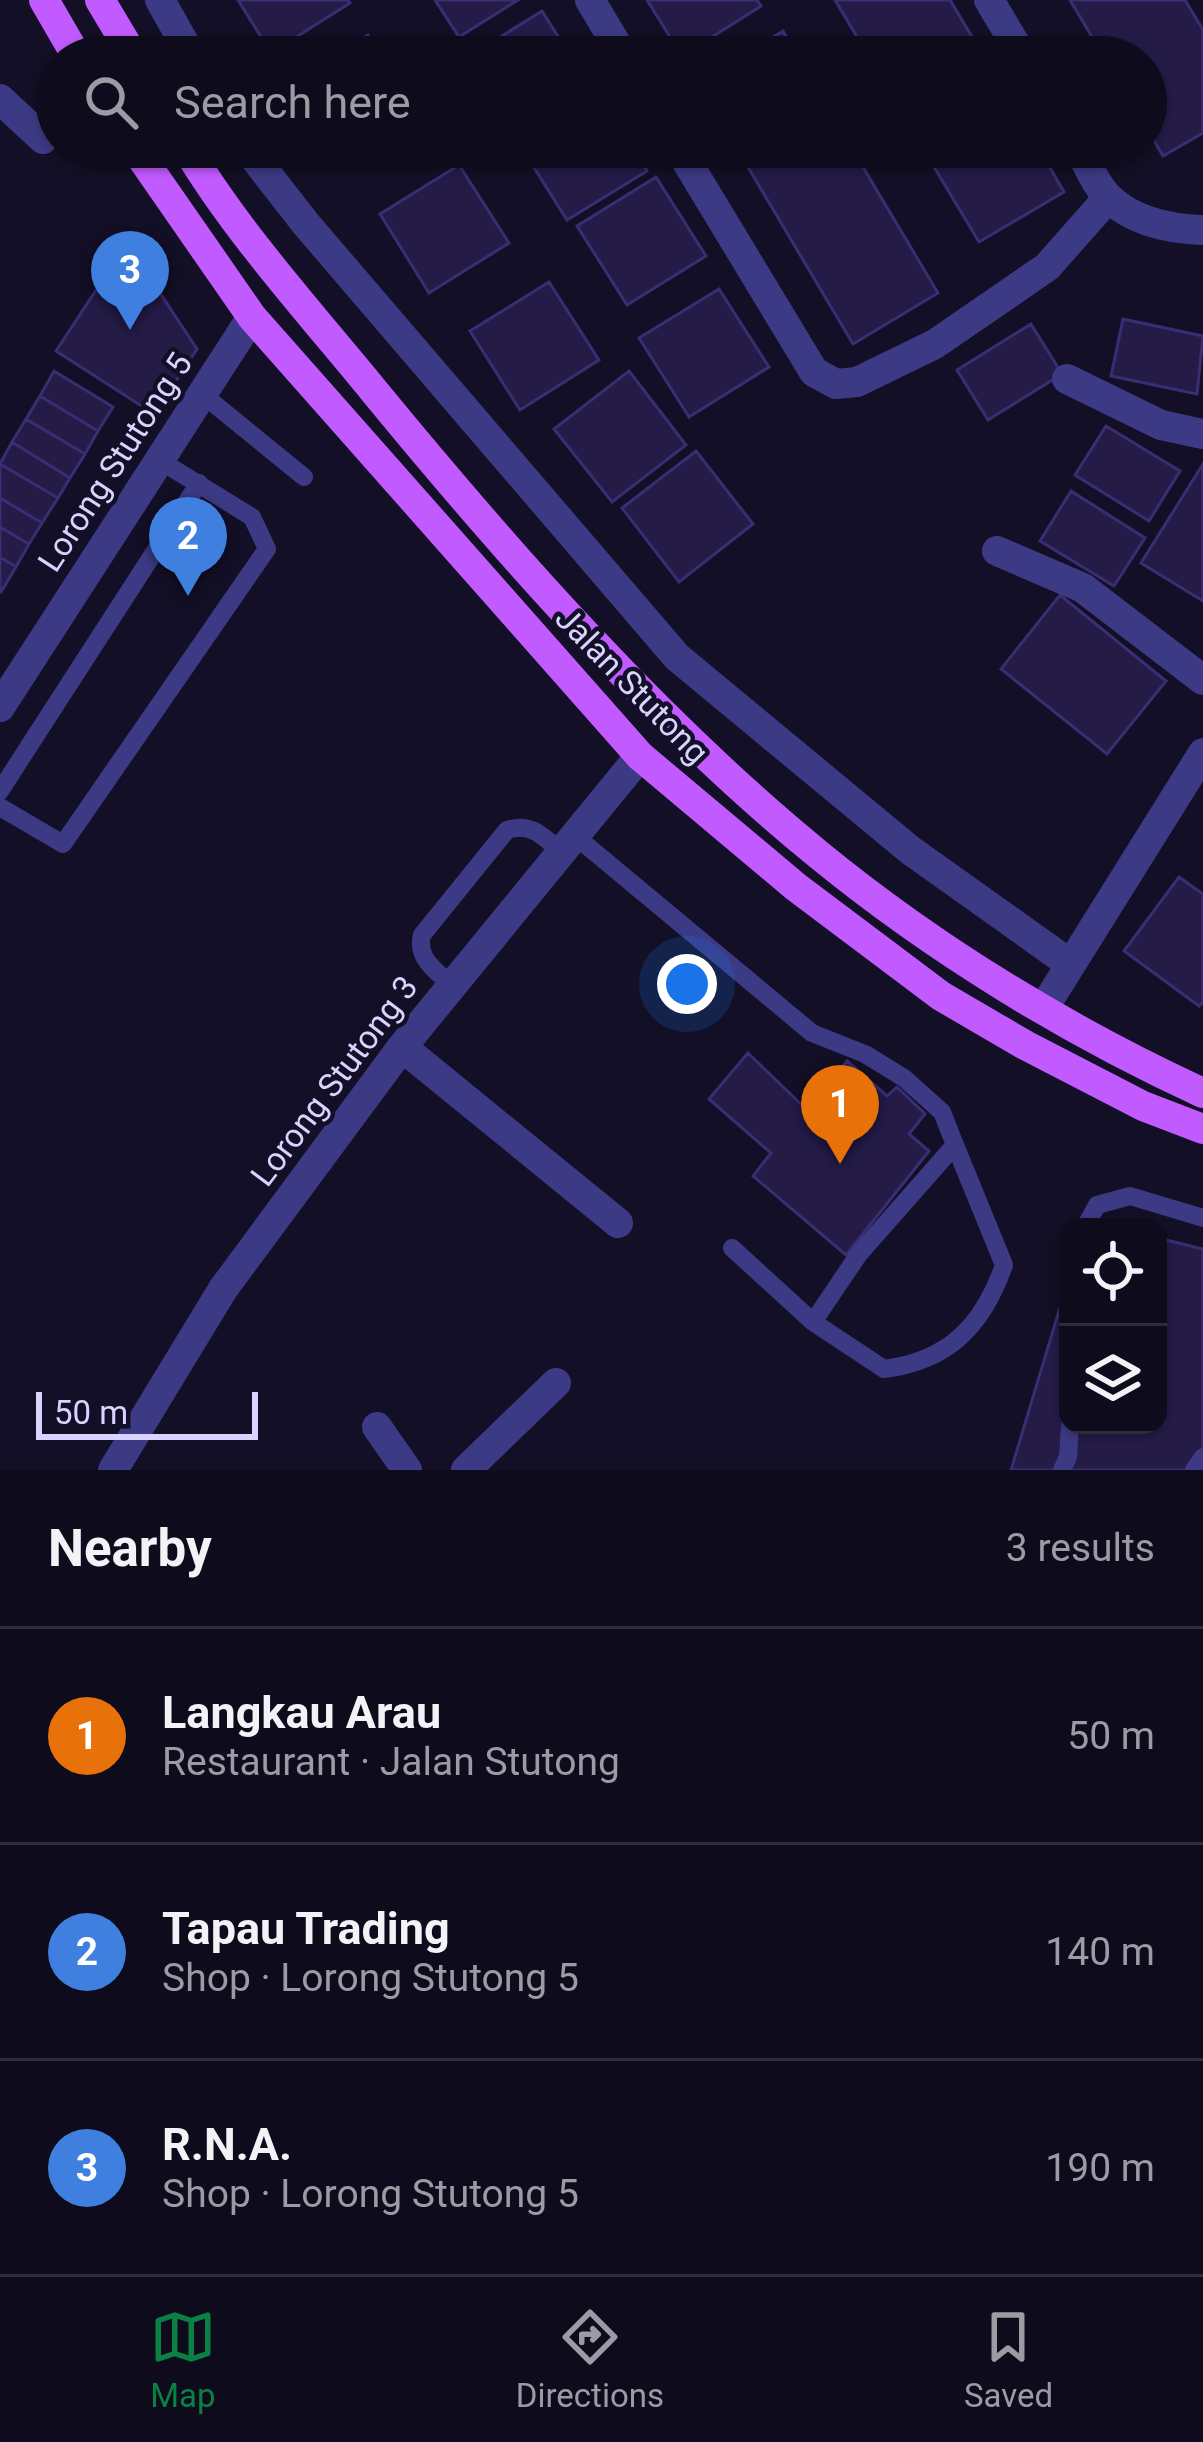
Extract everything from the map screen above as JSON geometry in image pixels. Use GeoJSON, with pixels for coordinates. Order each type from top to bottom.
{"type":"FeatureCollection","features":[{"type":"Feature","properties":{"kind":"main road"},"geometry":{"type":"LineString","coordinates":[[44,0],[65,36]]}},
{"type":"Feature","properties":{"kind":"main road"},"geometry":{"type":"LineString","coordinates":[[100,0],[121,36]]}},
{"type":"Feature","properties":{"kind":"main road","name":"Jalan Stutong"},"geometry":{"type":"LineString","coordinates":[[149,168],[252,317],[640,756],[796,887],[941,996],[1143,1106],[1203,1130]]}},
{"type":"Feature","properties":{"kind":"main road","name":"Jalan Stutong"},"geometry":{"type":"LineString","coordinates":[[201,168],[280,275],[413,438],[664,716],[819,855],[928,935],[1043,1009],[1203,1093]]}},
{"type":"Feature","properties":{"kind":"main road"},"geometry":{"type":"LineString","coordinates":[[1043,1009],[1043,1031],[1058,1041],[1203,1113]]}},
{"type":"Feature","properties":{"kind":"street"},"geometry":{"type":"LineString","coordinates":[[160,0],[180,36]]}},
{"type":"Feature","properties":{"kind":"street"},"geometry":{"type":"LineString","coordinates":[[590,0],[611,36]]}},
{"type":"Feature","properties":{"kind":"street"},"geometry":{"type":"LineString","coordinates":[[989,0],[1010,36]]}},
{"type":"Feature","properties":{"kind":"street"},"geometry":{"type":"LineString","coordinates":[[0,98],[36,132]]}},
{"type":"Feature","properties":{"kind":"street"},"geometry":{"type":"LineString","coordinates":[[262,168],[677,657],[910,850],[1070,964]]}},
{"type":"Feature","properties":{"kind":"street"},"geometry":{"type":"LineString","coordinates":[[691,168],[814,372],[836,383],[857,382],[935,344],[1047,267],[1108,198]]}},
{"type":"Feature","properties":{"kind":"street"},"geometry":{"type":"LineString","coordinates":[[1090,168],[1108,198],[1139,218],[1173,229],[1203,230]]}},
{"type":"Feature","properties":{"kind":"street","name":"Lorong Stutong 5"},"geometry":{"type":"LineString","coordinates":[[0,706],[252,317]]}},
{"type":"Feature","properties":{"kind":"street"},"geometry":{"type":"LineString","coordinates":[[1066,379],[1161,425],[1203,434]]}},
{"type":"Feature","properties":{"kind":"street"},"geometry":{"type":"LineString","coordinates":[[998,551],[1083,589],[1203,680]]}},
{"type":"Feature","properties":{"kind":"street"},"geometry":{"type":"LineString","coordinates":[[1043,1009],[1203,753]]}},
{"type":"Feature","properties":{"kind":"street","name":"Lorong Stutong 3"},"geometry":{"type":"LineString","coordinates":[[112,1470],[223,1289],[402,1047],[640,756]]}},
{"type":"Feature","properties":{"kind":"street"},"geometry":{"type":"LineString","coordinates":[[402,1047],[618,1223]]}},
{"type":"Feature","properties":{"kind":"street"},"geometry":{"type":"LineString","coordinates":[[466,1470],[556,1383]]}},
{"type":"Feature","properties":{"kind":"street"},"geometry":{"type":"LineString","coordinates":[[377,1426],[407,1470]]}},
{"type":"Feature","properties":{"kind":"lane"},"geometry":{"type":"LineString","coordinates":[[202,394],[304,477]]}},
{"type":"Feature","properties":{"kind":"lane"},"geometry":{"type":"LineString","coordinates":[[0,807],[63,844],[268,549],[252,517],[159,460]]}},
{"type":"Feature","properties":{"kind":"lane"},"geometry":{"type":"LineString","coordinates":[[0,791],[199,483]]}},
{"type":"Feature","properties":{"kind":"lane"},"geometry":{"type":"LineString","coordinates":[[452,986],[419,948],[422,935],[436,917],[507,830],[521,825],[567,843],[812,1033],[866,1054],[904,1078],[942,1112],[1004,1265],[992,1297],[968,1334],[913,1365],[884,1369],[813,1322],[732,1248]]}},
{"type":"Feature","properties":{"kind":"lane"},"geometry":{"type":"LineString","coordinates":[[813,1322],[859,1255],[955,1144]]}},
{"type":"Feature","properties":{"kind":"lane"},"geometry":{"type":"LineString","coordinates":[[1090,1218],[1097,1205],[1130,1196],[1203,1218]]}},
{"type":"Feature","properties":{"kind":"lane"},"geometry":{"type":"LineString","coordinates":[[1062,1470],[1069,1434]]}},
{"type":"Feature","properties":{"kind":"lane"},"geometry":{"type":"LineString","coordinates":[[1194,1470],[1203,1456]]}},
{"type":"Feature","properties":{"kind":"building"},"geometry":{"type":"Polygon","coordinates":[[[238,0],[350,3],[298,36],[260,36],[238,0]]]}},
{"type":"Feature","properties":{"kind":"building"},"geometry":{"type":"Polygon","coordinates":[[[435,0],[518,0],[461,36],[435,0]]]}},
{"type":"Feature","properties":{"kind":"building"},"geometry":{"type":"Polygon","coordinates":[[[647,0],[757,0],[761,6],[714,36],[670,36],[647,0]]]}},
{"type":"Feature","properties":{"kind":"building"},"geometry":{"type":"Polygon","coordinates":[[[835,0],[950,0],[971,36],[856,36],[835,0]]]}},
{"type":"Feature","properties":{"kind":"building"},"geometry":{"type":"Polygon","coordinates":[[[1070,0],[1185,0],[1203,30],[1203,133],[1167,154],[1167,36],[1091,36],[1070,0]]]}},
{"type":"Feature","properties":{"kind":"building"},"geometry":{"type":"Polygon","coordinates":[[[542,11],[558,36],[502,36],[542,11]]]}},
{"type":"Feature","properties":{"kind":"building"},"geometry":{"type":"Polygon","coordinates":[[[461,168],[509,243],[429,293],[380,214],[461,168]]]}},
{"type":"Feature","properties":{"kind":"building"},"geometry":{"type":"Polygon","coordinates":[[[534,168],[645,168],[647,171],[567,220],[534,168]]]}},
{"type":"Feature","properties":{"kind":"building"},"geometry":{"type":"Polygon","coordinates":[[[748,168],[864,168],[938,293],[853,344],[748,168]]]}},
{"type":"Feature","properties":{"kind":"building"},"geometry":{"type":"Polygon","coordinates":[[[935,168],[1050,168],[1064,192],[979,242],[935,168]]]}},
{"type":"Feature","properties":{"kind":"building"},"geometry":{"type":"Polygon","coordinates":[[[656,177],[706,256],[627,305],[577,226],[656,177]]]}},
{"type":"Feature","properties":{"kind":"building"},"geometry":{"type":"Polygon","coordinates":[[[127,243],[197,349],[154,414],[56,351],[127,243]]]}},
{"type":"Feature","properties":{"kind":"building"},"geometry":{"type":"Polygon","coordinates":[[[549,282],[599,360],[520,410],[470,331],[549,282]]]}},
{"type":"Feature","properties":{"kind":"building"},"geometry":{"type":"Polygon","coordinates":[[[719,289],[769,367],[689,417],[639,338],[719,289]]]}},
{"type":"Feature","properties":{"kind":"building"},"geometry":{"type":"Polygon","coordinates":[[[1123,319],[1203,336],[1197,394],[1111,376],[1123,319]]]}},
{"type":"Feature","properties":{"kind":"building"},"geometry":{"type":"Polygon","coordinates":[[[1031,324],[1062,374],[988,420],[957,370],[1031,324]]]}},
{"type":"Feature","properties":{"kind":"building"},"geometry":{"type":"Polygon","coordinates":[[[54,371],[113,407],[98,431],[40,396],[54,371]]]}},
{"type":"Feature","properties":{"kind":"building"},"geometry":{"type":"Polygon","coordinates":[[[629,371],[686,445],[612,502],[554,429],[629,371]]]}},
{"type":"Feature","properties":{"kind":"building"},"geometry":{"type":"Polygon","coordinates":[[[40,396],[98,431],[85,454],[26,419],[40,396]]]}},
{"type":"Feature","properties":{"kind":"building"},"geometry":{"type":"Polygon","coordinates":[[[26,419],[85,454],[70,478],[12,442],[26,419]]]}},
{"type":"Feature","properties":{"kind":"building"},"geometry":{"type":"Polygon","coordinates":[[[1106,426],[1180,471],[1149,521],[1075,475],[1106,426]]]}},
{"type":"Feature","properties":{"kind":"building"},"geometry":{"type":"Polygon","coordinates":[[[12,442],[70,478],[58,498],[0,464],[12,442]]]}},
{"type":"Feature","properties":{"kind":"building"},"geometry":{"type":"Polygon","coordinates":[[[696,451],[753,524],[679,582],[622,508],[696,451]]]}},
{"type":"Feature","properties":{"kind":"building"},"geometry":{"type":"Polygon","coordinates":[[[0,464],[58,498],[42,523],[0,498],[0,464]]]}},
{"type":"Feature","properties":{"kind":"building"},"geometry":{"type":"Polygon","coordinates":[[[1203,464],[1203,601],[1141,563],[1203,464]]]}},
{"type":"Feature","properties":{"kind":"building"},"geometry":{"type":"Polygon","coordinates":[[[1071,491],[1145,538],[1114,586],[1040,541],[1071,491]]]}},
{"type":"Feature","properties":{"kind":"building"},"geometry":{"type":"Polygon","coordinates":[[[0,498],[42,523],[29,544],[0,527],[0,498]]]}},
{"type":"Feature","properties":{"kind":"building"},"geometry":{"type":"Polygon","coordinates":[[[0,527],[29,544],[16,567],[0,557],[0,527]]]}},
{"type":"Feature","properties":{"kind":"building"},"geometry":{"type":"Polygon","coordinates":[[[0,557],[16,567],[1,592],[0,592],[0,557]]]}},
{"type":"Feature","properties":{"kind":"building"},"geometry":{"type":"Polygon","coordinates":[[[1060,595],[1166,681],[1107,754],[1001,669],[1060,595]]]}},
{"type":"Feature","properties":{"kind":"building"},"geometry":{"type":"Polygon","coordinates":[[[1179,877],[1203,894],[1203,1002],[1199,1006],[1124,951],[1179,877]]]}},
{"type":"Feature","properties":{"kind":"building"},"geometry":{"type":"Polygon","coordinates":[[[748,1053],[808,1111],[847,1061],[887,1096],[897,1087],[925,1114],[909,1134],[929,1151],[846,1255],[753,1176],[771,1153],[709,1099],[748,1053]]]}},
{"type":"Feature","properties":{"kind":"building"},"geometry":{"type":"Polygon","coordinates":[[[1167,1240],[1203,1249],[1203,1470],[1011,1470],[1059,1311],[1059,1434],[1167,1434],[1167,1240]]]}},
{"type":"Feature","properties":{"kind":"place","name":"R.N.A."},"geometry":{"type":"Point","coordinates":[130,330]}},
{"type":"Feature","properties":{"kind":"place","name":"Tapau Trading"},"geometry":{"type":"Point","coordinates":[188,596]}},
{"type":"Feature","properties":{"kind":"place","name":"Langkau Arau"},"geometry":{"type":"Point","coordinates":[840,1164]}}]}
